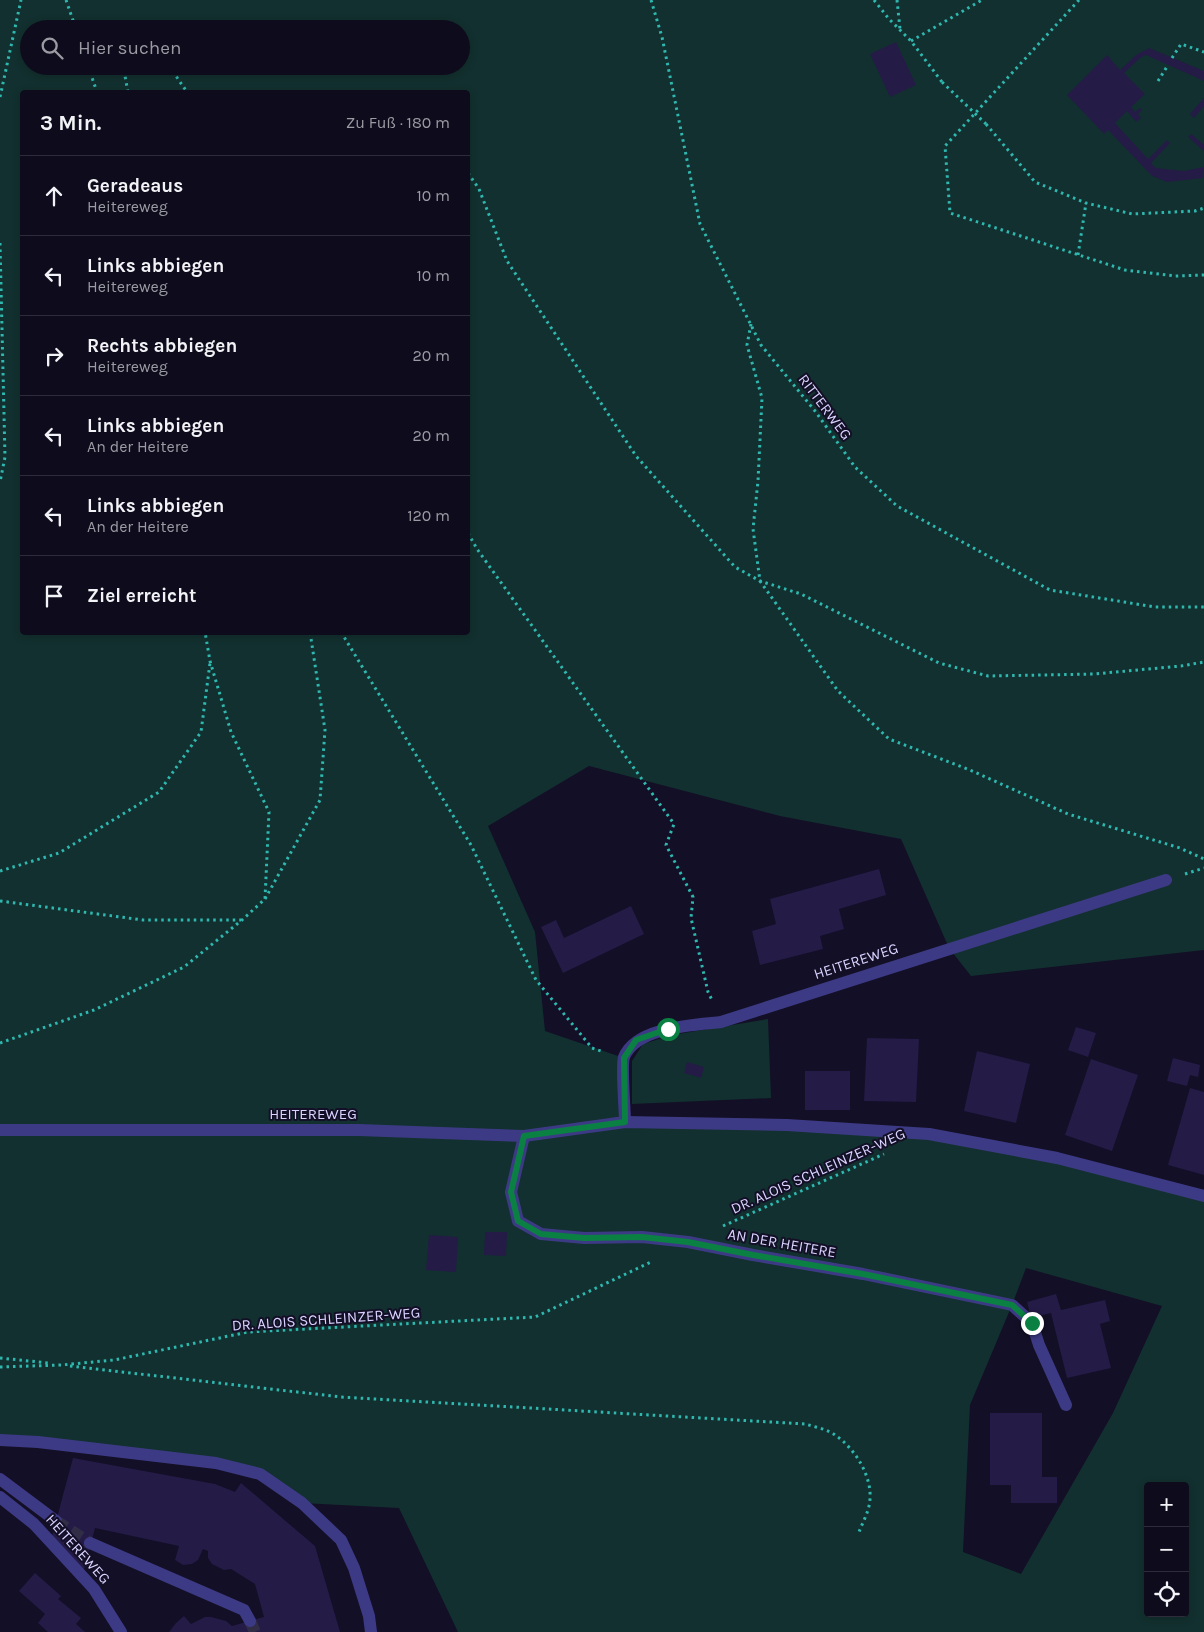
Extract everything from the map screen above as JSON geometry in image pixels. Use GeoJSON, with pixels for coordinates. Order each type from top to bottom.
{"type":"FeatureCollection","features":[{"type":"Feature","properties":{"kind":"street","name":"HEITEREWEG"},"geometry":{"type":"LineString","coordinates":[[624,1058],[636,1040],[668,1029],[721,1022],[1166,880]]}},
{"type":"Feature","properties":{"kind":"street"},"geometry":{"type":"LineString","coordinates":[[624,1058],[625,1122]]}},
{"type":"Feature","properties":{"kind":"street","name":"HEITEREWEG"},"geometry":{"type":"LineString","coordinates":[[0,1130],[359,1130],[524,1136],[625,1122],[787,1126],[929,1134],[1058,1158],[1204,1196]]}},
{"type":"Feature","properties":{"kind":"street","name":"AN DER HEITERE"},"geometry":{"type":"LineString","coordinates":[[524,1136],[511,1192],[518,1221],[541,1234],[584,1238],[642,1237],[688,1242],[863,1274],[1012,1305],[1032,1323],[1039,1345],[1066,1405]]}},
{"type":"Feature","properties":{"kind":"street"},"geometry":{"type":"LineString","coordinates":[[0,1440],[38,1442],[216,1463],[260,1474],[302,1503],[341,1540],[354,1568],[369,1616],[371,1632]]}},
{"type":"Feature","properties":{"kind":"street"},"geometry":{"type":"LineString","coordinates":[[0,1479],[56,1521]]}},
{"type":"Feature","properties":{"kind":"street","name":"HEITEREWEG"},"geometry":{"type":"LineString","coordinates":[[0,1498],[34,1524],[94,1589],[121,1632]]}},
{"type":"Feature","properties":{"kind":"street"},"geometry":{"type":"LineString","coordinates":[[90,1543],[244,1610],[250,1621]]}},
{"type":"Feature","properties":{"kind":"path"},"geometry":{"type":"LineString","coordinates":[[0,97],[21,0]]}},
{"type":"Feature","properties":{"kind":"path"},"geometry":{"type":"LineString","coordinates":[[66,0],[73,20]]}},
{"type":"Feature","properties":{"kind":"path","name":"RITTERWEG"},"geometry":{"type":"LineString","coordinates":[[651,0],[662,37],[700,224],[761,345],[815,411],[854,467],[897,506],[1050,590],[1155,607],[1204,607]]}},
{"type":"Feature","properties":{"kind":"path"},"geometry":{"type":"LineString","coordinates":[[874,0],[911,41],[942,82],[986,124],[1035,182],[1086,203],[1132,214],[1195,211],[1204,208]]}},
{"type":"Feature","properties":{"kind":"path"},"geometry":{"type":"LineString","coordinates":[[897,0],[900,30]]}},
{"type":"Feature","properties":{"kind":"path"},"geometry":{"type":"LineString","coordinates":[[911,41],[982,0]]}},
{"type":"Feature","properties":{"kind":"path"},"geometry":{"type":"LineString","coordinates":[[1079,0],[945,146],[950,213],[1124,270],[1175,276],[1204,275]]}},
{"type":"Feature","properties":{"kind":"path"},"geometry":{"type":"LineString","coordinates":[[1172,58],[1181,44],[1204,52]]}},
{"type":"Feature","properties":{"kind":"path"},"geometry":{"type":"LineString","coordinates":[[1158,81],[1168,65]]}},
{"type":"Feature","properties":{"kind":"path"},"geometry":{"type":"LineString","coordinates":[[91,75],[97,90]]}},
{"type":"Feature","properties":{"kind":"path"},"geometry":{"type":"LineString","coordinates":[[126,75],[128,90]]}},
{"type":"Feature","properties":{"kind":"path"},"geometry":{"type":"LineString","coordinates":[[175,75],[186,90]]}},
{"type":"Feature","properties":{"kind":"path"},"geometry":{"type":"LineString","coordinates":[[470,176],[479,188],[506,260],[636,456],[735,567],[760,581],[801,594],[939,664],[988,676],[1094,674],[1204,662]]}},
{"type":"Feature","properties":{"kind":"path"},"geometry":{"type":"LineString","coordinates":[[1078,255],[1086,203]]}},
{"type":"Feature","properties":{"kind":"path"},"geometry":{"type":"LineString","coordinates":[[0,243],[5,458],[0,482]]}},
{"type":"Feature","properties":{"kind":"path"},"geometry":{"type":"LineString","coordinates":[[752,324],[747,345],[762,398],[758,481],[753,529],[760,581],[838,691],[889,739],[970,770],[1068,814],[1180,848],[1204,859]]}},
{"type":"Feature","properties":{"kind":"path"},"geometry":{"type":"LineString","coordinates":[[470,537],[674,824],[666,846],[693,897],[691,918],[693,927],[708,992],[721,1022]]}},
{"type":"Feature","properties":{"kind":"path"},"geometry":{"type":"LineString","coordinates":[[206,635],[210,661],[232,732],[270,812],[265,899]]}},
{"type":"Feature","properties":{"kind":"path"},"geometry":{"type":"LineString","coordinates":[[0,1043],[94,1010],[184,967],[265,899],[320,800],[325,730],[310,635]]}},
{"type":"Feature","properties":{"kind":"path"},"geometry":{"type":"LineString","coordinates":[[343,635],[471,845],[536,980],[592,1048],[624,1058]]}},
{"type":"Feature","properties":{"kind":"path"},"geometry":{"type":"LineString","coordinates":[[0,872],[59,853],[158,792],[201,732],[210,661]]}},
{"type":"Feature","properties":{"kind":"path"},"geometry":{"type":"LineString","coordinates":[[0,901],[143,920],[242,920]]}},
{"type":"Feature","properties":{"kind":"path","name":"DR. ALOIS SCHLEINZER-WEG"},"geometry":{"type":"LineString","coordinates":[[688,1242],[884,1154]]}},
{"type":"Feature","properties":{"kind":"path","name":"DR. ALOIS SCHLEINZER-WEG"},"geometry":{"type":"LineString","coordinates":[[0,1366],[114,1360],[248,1332],[534,1317],[645,1264]]}},
{"type":"Feature","properties":{"kind":"path"},"geometry":{"type":"LineString","coordinates":[[0,1358],[341,1397],[805,1424],[834,1434],[851,1450],[864,1468],[869,1486],[869,1505],[859,1532]]}},
{"type":"Feature","properties":{"kind":"green space"},"geometry":{"type":"Polygon","coordinates":[[[0,0],[1204,0],[1204,950],[971,976],[949,948],[901,839],[780,816],[589,766],[488,826],[535,932],[545,1031],[624,1058],[625,1122],[929,1134],[1204,1196],[1204,1632],[458,1632],[399,1508],[302,1503],[260,1474],[0,1440],[0,0]],[[1026,1268],[970,1405],[963,1552],[1021,1574],[1113,1413],[1162,1306],[1026,1268]]]}},
{"type":"Feature","properties":{"kind":"green space"},"geometry":{"type":"Polygon","coordinates":[[[768,1019],[771,1098],[632,1104],[632,1061],[643,1044],[672,1035],[768,1019]]]}},
{"type":"Feature","properties":{"kind":"building"},"geometry":{"type":"Polygon","coordinates":[[[896,42],[916,85],[890,97],[870,54],[896,42]]]}},
{"type":"Feature","properties":{"kind":"building"},"geometry":{"type":"Polygon","coordinates":[[[1149,48],[1204,71],[1204,81],[1146,55],[1124,73],[1145,94],[1131,107],[1135,112],[1140,108],[1142,110],[1138,114],[1141,118],[1136,122],[1127,111],[1115,123],[1148,159],[1167,140],[1170,143],[1151,163],[1156,168],[1184,171],[1204,167],[1203,178],[1167,182],[1152,176],[1108,130],[1104,134],[1067,95],[1107,55],[1120,70],[1136,55],[1149,48]]]}},
{"type":"Feature","properties":{"kind":"building"},"geometry":{"type":"Polygon","coordinates":[[[1204,98],[1204,106],[1194,118],[1190,114],[1204,98]]]}},
{"type":"Feature","properties":{"kind":"building"},"geometry":{"type":"Polygon","coordinates":[[[1191,134],[1204,145],[1204,151],[1188,137],[1191,134]]]}},
{"type":"Feature","properties":{"kind":"building"},"geometry":{"type":"Polygon","coordinates":[[[879,869],[886,895],[839,909],[844,929],[820,936],[823,949],[760,965],[752,931],[776,924],[770,899],[879,869]]]}},
{"type":"Feature","properties":{"kind":"building"},"geometry":{"type":"Polygon","coordinates":[[[631,906],[644,934],[563,973],[541,927],[556,920],[564,938],[631,906]]]}},
{"type":"Feature","properties":{"kind":"building"},"geometry":{"type":"Polygon","coordinates":[[[1076,1027],[1096,1033],[1088,1057],[1068,1050],[1076,1027]]]}},
{"type":"Feature","properties":{"kind":"building"},"geometry":{"type":"Polygon","coordinates":[[[867,1038],[919,1039],[916,1102],[864,1101],[867,1038]]]}},
{"type":"Feature","properties":{"kind":"building"},"geometry":{"type":"Polygon","coordinates":[[[977,1051],[1030,1064],[1016,1123],[964,1111],[977,1051]]]}},
{"type":"Feature","properties":{"kind":"building"},"geometry":{"type":"Polygon","coordinates":[[[1173,1058],[1200,1065],[1198,1077],[1190,1075],[1187,1086],[1167,1081],[1173,1058]]]}},
{"type":"Feature","properties":{"kind":"building"},"geometry":{"type":"Polygon","coordinates":[[[1091,1059],[1138,1075],[1112,1151],[1065,1135],[1091,1059]]]}},
{"type":"Feature","properties":{"kind":"building"},"geometry":{"type":"Polygon","coordinates":[[[687,1062],[704,1067],[701,1078],[684,1073],[687,1062]]]}},
{"type":"Feature","properties":{"kind":"building"},"geometry":{"type":"Polygon","coordinates":[[[805,1071],[850,1071],[850,1110],[805,1110],[805,1071]]]}},
{"type":"Feature","properties":{"kind":"building"},"geometry":{"type":"Polygon","coordinates":[[[1190,1088],[1204,1092],[1204,1175],[1168,1165],[1190,1088]]]}},
{"type":"Feature","properties":{"kind":"building"},"geometry":{"type":"Polygon","coordinates":[[[485,1232],[507,1232],[506,1256],[484,1255],[485,1232]]]}},
{"type":"Feature","properties":{"kind":"building"},"geometry":{"type":"Polygon","coordinates":[[[429,1235],[458,1237],[456,1272],[426,1270],[429,1235]]]}},
{"type":"Feature","properties":{"kind":"building"},"geometry":{"type":"Polygon","coordinates":[[[1056,1294],[1061,1310],[1105,1300],[1110,1321],[1100,1324],[1111,1368],[1067,1378],[1051,1313],[1031,1318],[1027,1302],[1056,1294]]]}},
{"type":"Feature","properties":{"kind":"building"},"geometry":{"type":"Polygon","coordinates":[[[990,1413],[1042,1413],[1042,1477],[1057,1477],[1057,1503],[1011,1503],[1011,1485],[990,1485],[990,1413]]]}},
{"type":"Feature","properties":{"kind":"building"},"geometry":{"type":"Polygon","coordinates":[[[73,1458],[215,1484],[235,1492],[241,1483],[315,1546],[340,1632],[169,1632],[184,1616],[191,1624],[205,1617],[211,1617],[226,1621],[232,1626],[264,1617],[255,1584],[231,1569],[224,1570],[212,1564],[208,1558],[208,1551],[203,1549],[198,1560],[192,1564],[183,1565],[175,1560],[179,1546],[95,1528],[84,1570],[51,1540],[73,1458]]]}},
{"type":"Feature","properties":{"kind":"building"},"geometry":{"type":"Polygon","coordinates":[[[35,1573],[61,1596],[58,1599],[81,1618],[76,1624],[85,1632],[48,1632],[38,1623],[45,1614],[19,1591],[35,1573]]]}},
{"type":"Feature","properties":{"kind":"tunnel"},"geometry":{"type":"LineString","coordinates":[[56,1521],[90,1543]]}},
{"type":"Feature","properties":{"kind":"tunnel"},"geometry":{"type":"LineString","coordinates":[[250,1621],[255,1632]]}},
{"type":"Feature","properties":{"kind":"route"},"geometry":{"type":"LineString","coordinates":[[668,1029],[636,1040],[624,1058],[625,1122],[524,1136],[511,1192],[518,1221],[541,1234],[584,1238],[642,1237],[688,1242],[863,1274],[1012,1305],[1032,1323]]}}]}
